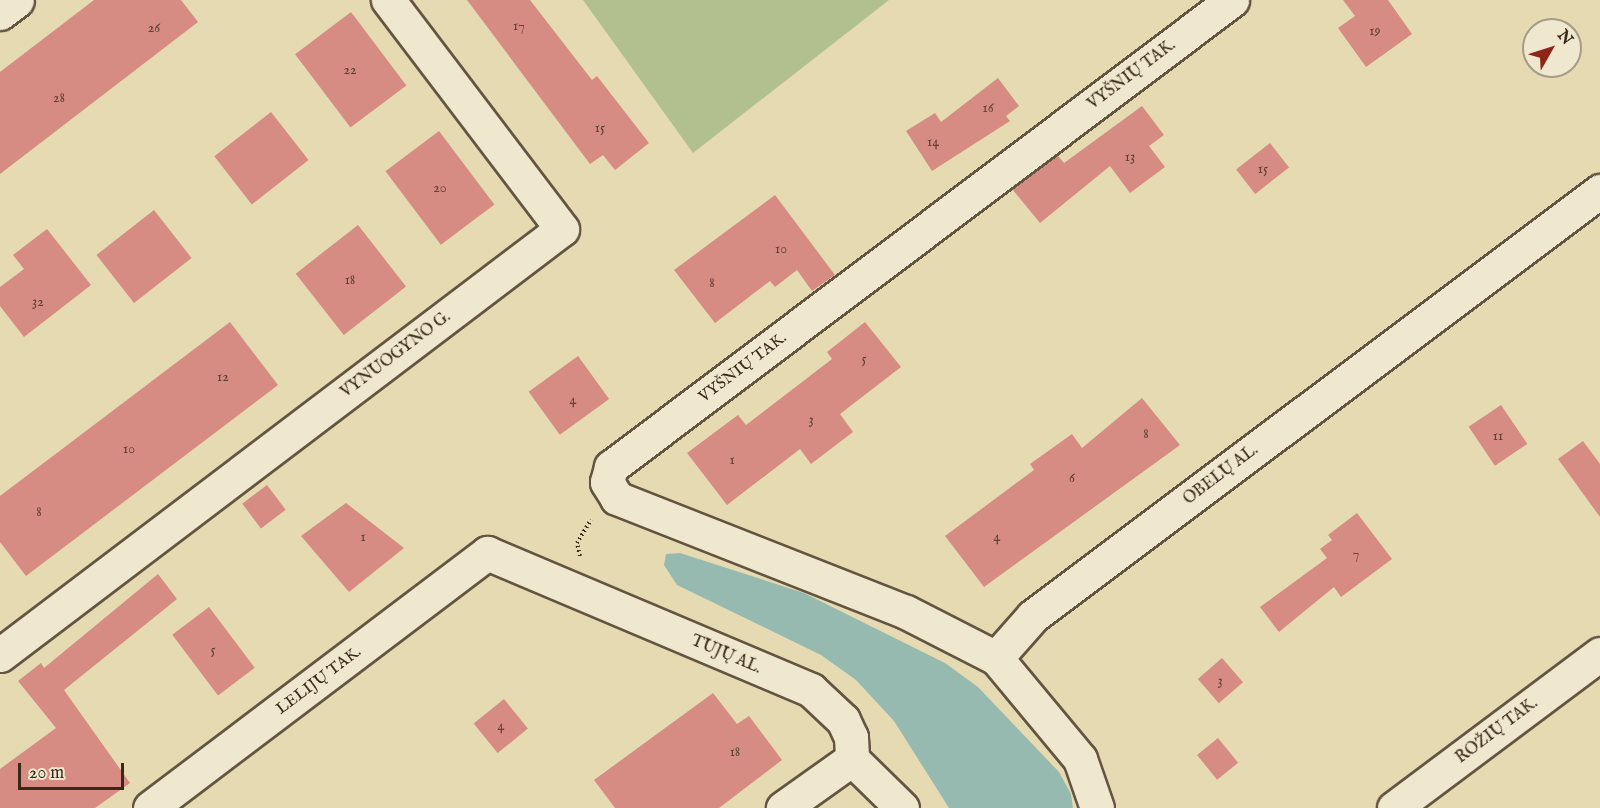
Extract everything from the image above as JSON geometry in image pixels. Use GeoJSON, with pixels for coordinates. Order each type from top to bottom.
{"type":"FeatureCollection","features":[{"type":"Feature","properties":{"kind":"street"},"geometry":{"type":"LineString","coordinates":[[0,13],[17,0]]}},
{"type":"Feature","properties":{"kind":"street","name":"VYNUOGYNO G."},"geometry":{"type":"LineString","coordinates":[[0,655],[562,229],[387,0]]}},
{"type":"Feature","properties":{"kind":"street","name":"VYŠNIŲ TAK."},"geometry":{"type":"LineString","coordinates":[[617,498],[607,482],[610,467],[1232,0]]}},
{"type":"Feature","properties":{"kind":"street","name":"OBELŲ AL."},"geometry":{"type":"LineString","coordinates":[[996,658],[1033,616],[1600,191]]}},
{"type":"Feature","properties":{"kind":"street"},"geometry":{"type":"LineString","coordinates":[[617,498],[906,612],[996,658],[1080,759],[1097,808]]}},
{"type":"Feature","properties":{"kind":"street","name":"TUJŲ AL."},"geometry":{"type":"LineString","coordinates":[[487,553],[811,690],[843,720],[851,737],[852,759]]}},
{"type":"Feature","properties":{"kind":"street","name":"LELIJŲ TAK."},"geometry":{"type":"LineString","coordinates":[[150,808],[487,553]]}},
{"type":"Feature","properties":{"kind":"street","name":"ROŽIŲ TAK."},"geometry":{"type":"LineString","coordinates":[[1394,808],[1600,654]]}},
{"type":"Feature","properties":{"kind":"street"},"geometry":{"type":"LineString","coordinates":[[783,808],[852,759],[902,808]]}},
{"type":"Feature","properties":{"kind":"path"},"geometry":{"type":"LineString","coordinates":[[591,597],[577,543],[593,518],[617,498]]}},
{"type":"Feature","properties":{"kind":"green space"},"geometry":{"type":"Polygon","coordinates":[[[583,0],[889,0],[693,153],[583,0]]]}},
{"type":"Feature","properties":{"kind":"water"},"geometry":{"type":"Polygon","coordinates":[[[680,553],[804,593],[945,663],[978,687],[1059,772],[1071,794],[1073,808],[949,808],[894,721],[856,680],[821,655],[677,585],[664,565],[666,554],[680,553]]]}},
{"type":"Feature","properties":{"kind":"building"},"geometry":{"type":"Polygon","coordinates":[[[94,0],[181,0],[198,22],[0,174],[0,72],[94,0]]]}},
{"type":"Feature","properties":{"kind":"building"},"geometry":{"type":"Polygon","coordinates":[[[467,0],[530,0],[592,80],[597,76],[649,143],[615,170],[603,155],[590,164],[467,0]]]}},
{"type":"Feature","properties":{"kind":"building"},"geometry":{"type":"Polygon","coordinates":[[[1343,0],[1388,0],[1412,34],[1366,67],[1338,28],[1355,16],[1343,0]]]}},
{"type":"Feature","properties":{"kind":"building"},"geometry":{"type":"Polygon","coordinates":[[[351,12],[406,85],[350,128],[295,54],[351,12]]]}},
{"type":"Feature","properties":{"kind":"building"},"geometry":{"type":"Polygon","coordinates":[[[998,78],[1019,106],[1006,116],[1010,121],[932,171],[906,131],[935,113],[941,122],[998,78]]]}},
{"type":"Feature","properties":{"kind":"building"},"geometry":{"type":"Polygon","coordinates":[[[1142,106],[1164,135],[1149,146],[1165,167],[1130,193],[1110,166],[1040,223],[1012,189],[1057,155],[1064,163],[1142,106]]]}},
{"type":"Feature","properties":{"kind":"building"},"geometry":{"type":"Polygon","coordinates":[[[271,112],[309,160],[252,204],[214,156],[271,112]]]}},
{"type":"Feature","properties":{"kind":"building"},"geometry":{"type":"Polygon","coordinates":[[[439,131],[494,204],[441,245],[385,171],[439,131]]]}},
{"type":"Feature","properties":{"kind":"building"},"geometry":{"type":"Polygon","coordinates":[[[1270,143],[1289,167],[1255,194],[1236,169],[1270,143]]]}},
{"type":"Feature","properties":{"kind":"building"},"geometry":{"type":"Polygon","coordinates":[[[775,195],[835,275],[812,291],[797,270],[775,287],[770,281],[715,323],[674,270],[775,195]]]}},
{"type":"Feature","properties":{"kind":"building"},"geometry":{"type":"Polygon","coordinates":[[[154,210],[192,258],[134,303],[96,255],[154,210]]]}},
{"type":"Feature","properties":{"kind":"building"},"geometry":{"type":"Polygon","coordinates":[[[358,225],[406,286],[344,335],[296,274],[358,225]]]}},
{"type":"Feature","properties":{"kind":"building"},"geometry":{"type":"Polygon","coordinates":[[[47,229],[91,285],[24,337],[0,306],[0,287],[24,269],[13,255],[47,229]]]}},
{"type":"Feature","properties":{"kind":"building"},"geometry":{"type":"Polygon","coordinates":[[[230,322],[278,385],[26,576],[0,542],[0,496],[230,322]]]}},
{"type":"Feature","properties":{"kind":"building"},"geometry":{"type":"Polygon","coordinates":[[[865,322],[901,367],[840,414],[853,432],[811,464],[800,449],[727,505],[687,453],[738,415],[746,425],[832,359],[827,352],[865,322]]]}},
{"type":"Feature","properties":{"kind":"building"},"geometry":{"type":"Polygon","coordinates":[[[578,356],[609,399],[560,435],[529,392],[578,356]]]}},
{"type":"Feature","properties":{"kind":"building"},"geometry":{"type":"Polygon","coordinates":[[[1142,398],[1180,445],[984,587],[945,536],[1034,470],[1030,464],[1072,434],[1082,448],[1142,398]]]}},
{"type":"Feature","properties":{"kind":"building"},"geometry":{"type":"Polygon","coordinates":[[[1501,405],[1527,444],[1495,466],[1469,427],[1501,405]]]}},
{"type":"Feature","properties":{"kind":"building"},"geometry":{"type":"Polygon","coordinates":[[[1583,441],[1600,464],[1600,517],[1558,459],[1583,441]]]}},
{"type":"Feature","properties":{"kind":"building"},"geometry":{"type":"Polygon","coordinates":[[[267,485],[286,510],[261,528],[242,504],[267,485]]]}},
{"type":"Feature","properties":{"kind":"building"},"geometry":{"type":"Polygon","coordinates":[[[346,503],[404,548],[349,592],[301,536],[346,503]]]}},
{"type":"Feature","properties":{"kind":"building"},"geometry":{"type":"Polygon","coordinates":[[[1357,513],[1392,559],[1341,597],[1334,587],[1279,632],[1260,607],[1327,558],[1320,549],[1332,540],[1328,535],[1357,513]]]}},
{"type":"Feature","properties":{"kind":"building"},"geometry":{"type":"Polygon","coordinates":[[[158,574],[177,599],[64,690],[130,783],[95,808],[0,808],[0,769],[56,728],[18,681],[41,663],[44,668],[158,574]]]}},
{"type":"Feature","properties":{"kind":"building"},"geometry":{"type":"Polygon","coordinates":[[[209,607],[255,668],[218,695],[172,635],[209,607]]]}},
{"type":"Feature","properties":{"kind":"building"},"geometry":{"type":"Polygon","coordinates":[[[1222,658],[1243,682],[1219,703],[1198,679],[1222,658]]]}},
{"type":"Feature","properties":{"kind":"building"},"geometry":{"type":"Polygon","coordinates":[[[713,693],[737,724],[749,716],[782,760],[719,808],[615,808],[594,780],[713,693]]]}},
{"type":"Feature","properties":{"kind":"building"},"geometry":{"type":"Polygon","coordinates":[[[504,699],[528,729],[498,753],[474,724],[504,699]]]}},
{"type":"Feature","properties":{"kind":"building"},"geometry":{"type":"Polygon","coordinates":[[[1218,738],[1238,763],[1217,780],[1197,755],[1218,738]]]}}]}
